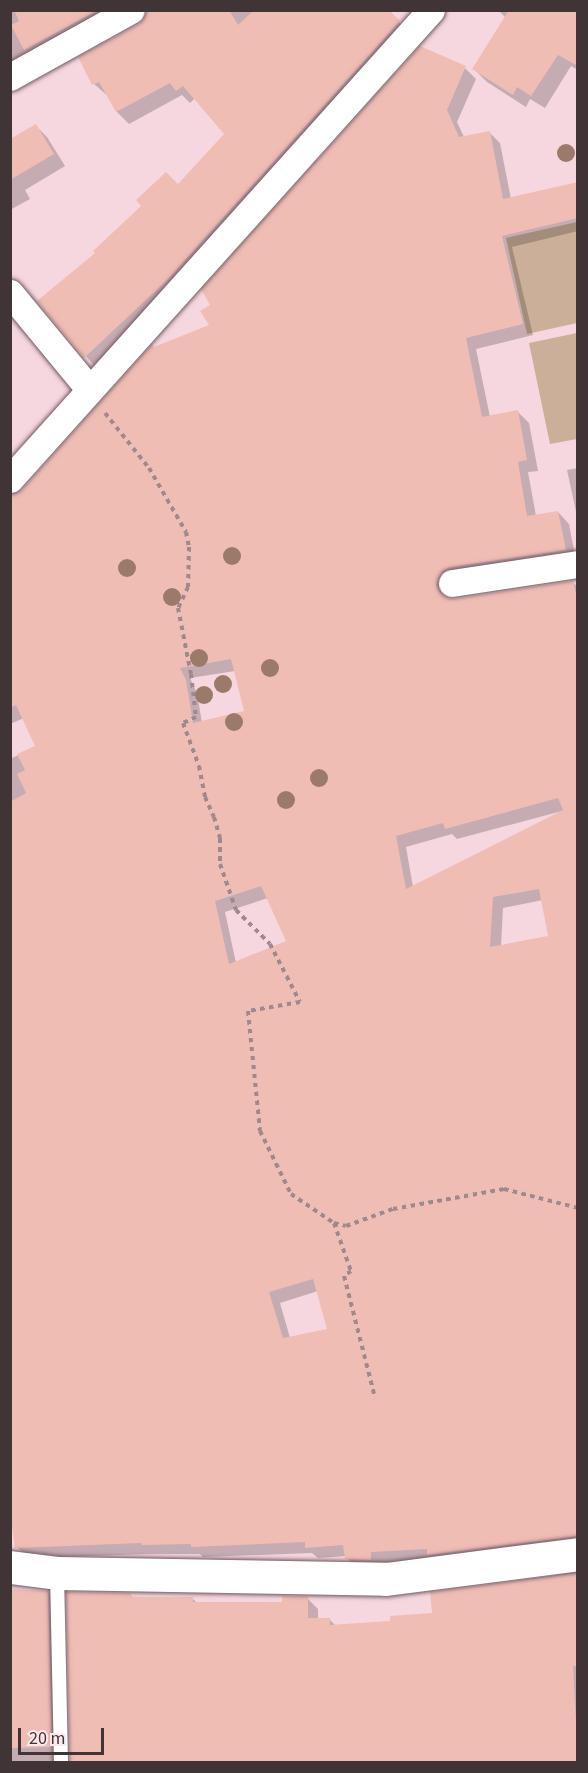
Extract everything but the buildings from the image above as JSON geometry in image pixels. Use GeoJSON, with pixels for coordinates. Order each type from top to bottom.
{"type":"FeatureCollection","features":[{"type":"Feature","properties":{"kind":"street"},"geometry":{"type":"LineString","coordinates":[[10,77],[131,10]]}},
{"type":"Feature","properties":{"kind":"street"},"geometry":{"type":"LineString","coordinates":[[10,479],[431,10]]}},
{"type":"Feature","properties":{"kind":"street"},"geometry":{"type":"LineString","coordinates":[[10,293],[85,393]]}},
{"type":"Feature","properties":{"kind":"street"},"geometry":{"type":"LineString","coordinates":[[452,584],[578,564]]}},
{"type":"Feature","properties":{"kind":"street"},"geometry":{"type":"LineString","coordinates":[[10,1567],[57,1573],[386,1579],[578,1554]]}},
{"type":"Feature","properties":{"kind":"lane"},"geometry":{"type":"LineString","coordinates":[[57,1573],[61,1762]]}},
{"type":"Feature","properties":{"kind":"path"},"geometry":{"type":"LineString","coordinates":[[85,393],[121,430],[149,468],[186,532],[189,547],[188,587],[178,608],[191,674],[196,717],[183,723],[199,766],[205,797],[214,817],[220,838],[220,864],[237,910],[270,944],[300,1002],[248,1011],[260,1131],[291,1194],[334,1223],[346,1226],[393,1209],[504,1189],[578,1208]]}},
{"type":"Feature","properties":{"kind":"path"},"geometry":{"type":"LineString","coordinates":[[334,1223],[351,1272],[344,1276],[375,1398]]}},
{"type":"Feature","properties":{"kind":"shaded area"},"geometry":{"type":"Polygon","coordinates":[[[577,222],[577,323],[527,334],[506,238],[577,222]]]}},
{"type":"Feature","properties":{"kind":"shaded area"},"geometry":{"type":"Polygon","coordinates":[[[577,333],[577,439],[550,444],[529,343],[577,333]]]}}]}
